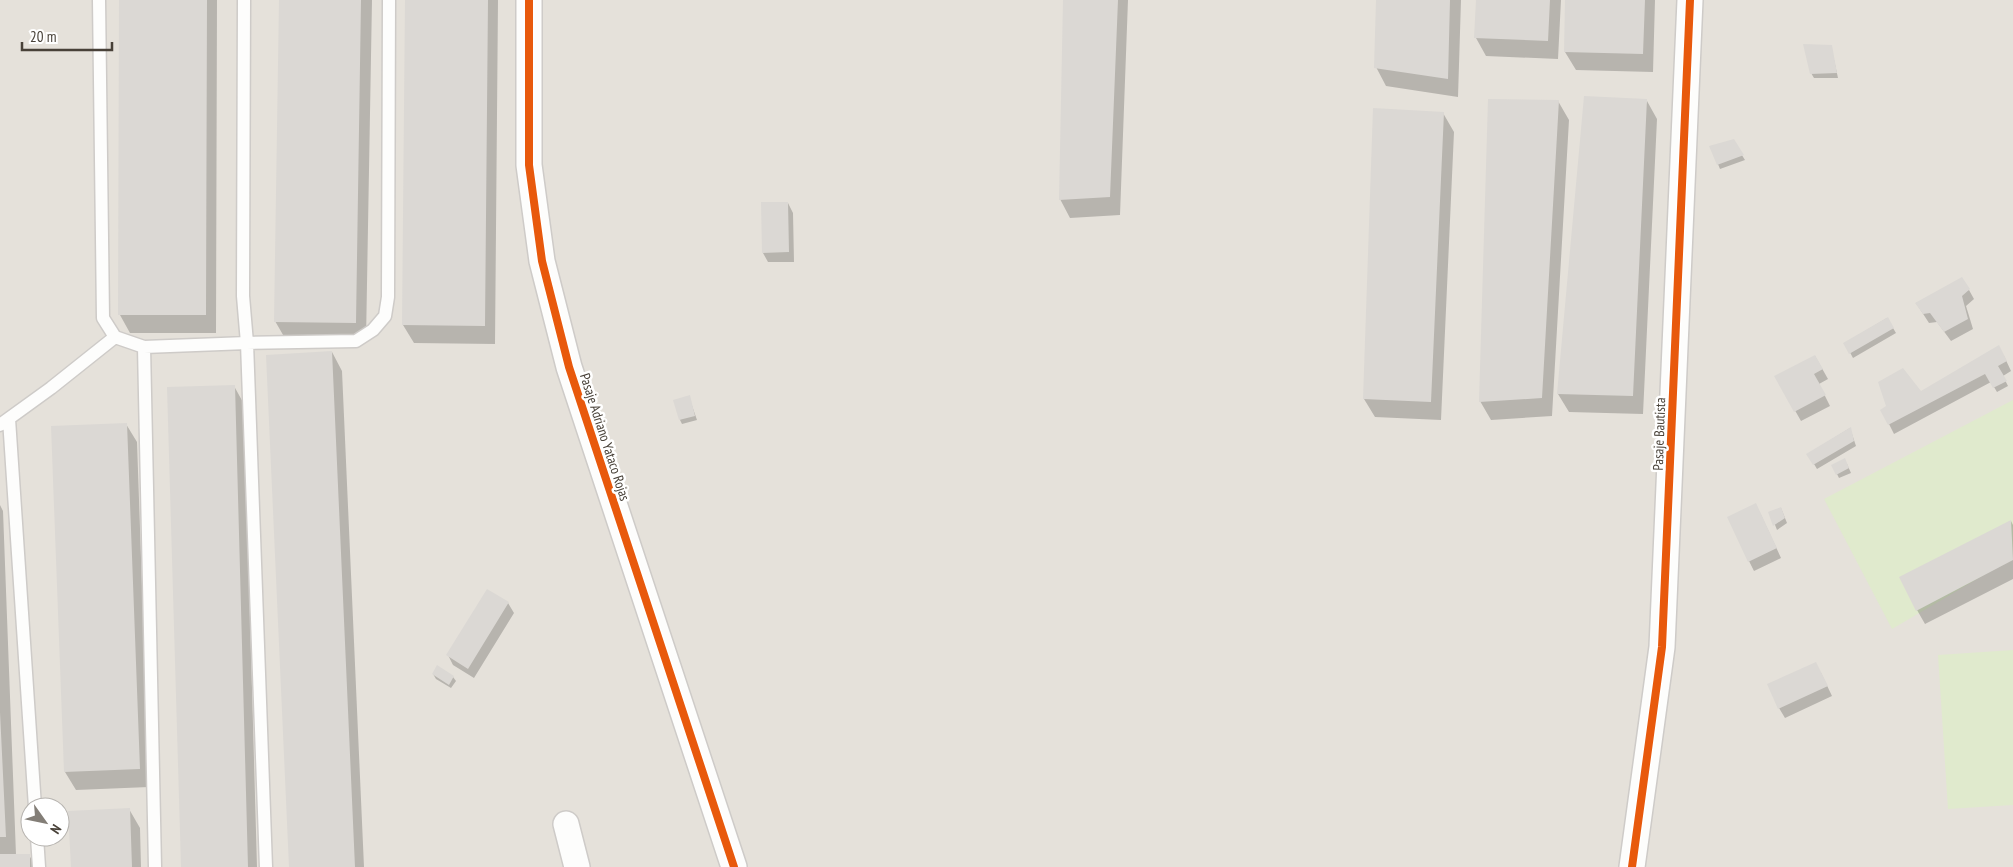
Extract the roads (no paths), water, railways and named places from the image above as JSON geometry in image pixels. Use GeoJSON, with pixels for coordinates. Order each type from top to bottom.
{"type":"FeatureCollection","features":[{"type":"Feature","properties":{"kind":"street","name":"Pasaje Adriano Yataco Rojas"},"geometry":{"type":"LineString","coordinates":[[529,0],[529,165],[542,261],[569,367],[734,867]]}},
{"type":"Feature","properties":{"kind":"street","name":"Pasaje Bautista"},"geometry":{"type":"LineString","coordinates":[[1632,867],[1662,648],[1690,0]]}},
{"type":"Feature","properties":{"kind":"street"},"geometry":{"type":"LineString","coordinates":[[566,824],[577,867]]}},
{"type":"Feature","properties":{"kind":"lane"},"geometry":{"type":"LineString","coordinates":[[99,0],[103,318],[115,337],[144,347],[356,341],[373,330],[385,316],[388,297],[389,0]]}},
{"type":"Feature","properties":{"kind":"lane"},"geometry":{"type":"LineString","coordinates":[[244,0],[242,296],[247,343],[266,867]]}},
{"type":"Feature","properties":{"kind":"lane"},"geometry":{"type":"LineString","coordinates":[[34,797],[5,422],[115,337]]}},
{"type":"Feature","properties":{"kind":"lane"},"geometry":{"type":"LineString","coordinates":[[144,347],[155,867]]}},
{"type":"Feature","properties":{"kind":"lane"},"geometry":{"type":"LineString","coordinates":[[38,847],[39,867]]}}]}
